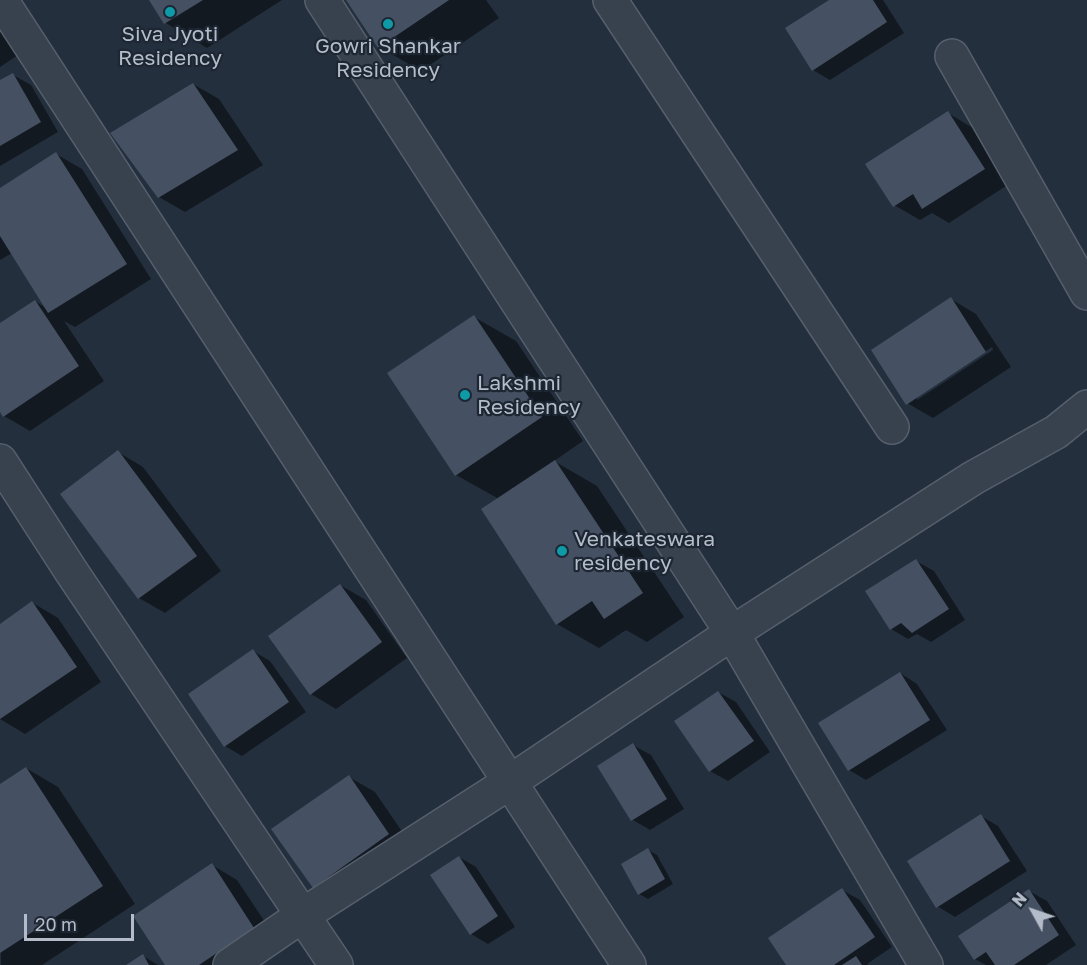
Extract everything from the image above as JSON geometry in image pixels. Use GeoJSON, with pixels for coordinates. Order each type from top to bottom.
{"type":"FeatureCollection","features":[{"type":"Feature","properties":{"kind":"street"},"geometry":{"type":"LineString","coordinates":[[1,0],[629,965]]}},
{"type":"Feature","properties":{"kind":"street"},"geometry":{"type":"LineString","coordinates":[[322,0],[732,633],[926,965]]}},
{"type":"Feature","properties":{"kind":"street"},"geometry":{"type":"LineString","coordinates":[[610,0],[892,427]]}},
{"type":"Feature","properties":{"kind":"street"},"geometry":{"type":"LineString","coordinates":[[952,56],[1087,293]]}},
{"type":"Feature","properties":{"kind":"street"},"geometry":{"type":"LineString","coordinates":[[230,965],[303,915],[510,782],[732,633],[973,478],[1056,432],[1087,407]]}},
{"type":"Feature","properties":{"kind":"street"},"geometry":{"type":"LineString","coordinates":[[0,461],[70,571],[336,965]]}},
{"type":"Feature","properties":{"kind":"building","name":"Siva Jyoti Residency"},"geometry":{"type":"Polygon","coordinates":[[[149,0],[203,0],[164,24],[149,0]]]}},
{"type":"Feature","properties":{"kind":"building","name":"Gowri Shankar Residency"},"geometry":{"type":"Polygon","coordinates":[[[346,0],[449,0],[378,48],[346,0]]]}},
{"type":"Feature","properties":{"kind":"building"},"geometry":{"type":"Polygon","coordinates":[[[829,0],[873,0],[887,22],[812,71],[785,28],[829,0]]]}},
{"type":"Feature","properties":{"kind":"building"},"geometry":{"type":"Polygon","coordinates":[[[13,73],[41,122],[0,146],[0,80],[13,73]]]}},
{"type":"Feature","properties":{"kind":"building"},"geometry":{"type":"Polygon","coordinates":[[[193,83],[238,150],[158,198],[110,133],[193,83]]]}},
{"type":"Feature","properties":{"kind":"building"},"geometry":{"type":"Polygon","coordinates":[[[948,111],[985,169],[922,209],[913,194],[893,207],[865,164],[948,111]]]}},
{"type":"Feature","properties":{"kind":"building"},"geometry":{"type":"Polygon","coordinates":[[[56,152],[127,264],[48,313],[0,236],[0,188],[56,152]]]}},
{"type":"Feature","properties":{"kind":"building"},"geometry":{"type":"Polygon","coordinates":[[[951,297],[986,352],[906,405],[871,350],[951,297]]]}},
{"type":"Feature","properties":{"kind":"building"},"geometry":{"type":"Polygon","coordinates":[[[35,300],[79,366],[3,417],[0,412],[0,323],[35,300]]]}},
{"type":"Feature","properties":{"kind":"building","name":"Lakshmi Residency"},"geometry":{"type":"Polygon","coordinates":[[[474,315],[542,417],[455,476],[387,373],[474,315]]]}},
{"type":"Feature","properties":{"kind":"building"},"geometry":{"type":"Polygon","coordinates":[[[118,450],[197,556],[138,599],[60,494],[118,450]]]}},
{"type":"Feature","properties":{"kind":"building","name":"Venkateswara residency"},"geometry":{"type":"Polygon","coordinates":[[[555,460],[643,593],[604,619],[592,601],[556,625],[481,509],[555,460]]]}},
{"type":"Feature","properties":{"kind":"building"},"geometry":{"type":"Polygon","coordinates":[[[916,559],[949,609],[912,633],[901,623],[890,630],[865,591],[916,559]]]}},
{"type":"Feature","properties":{"kind":"building"},"geometry":{"type":"Polygon","coordinates":[[[340,584],[382,642],[310,695],[268,636],[340,584]]]}},
{"type":"Feature","properties":{"kind":"building"},"geometry":{"type":"Polygon","coordinates":[[[32,601],[77,667],[0,719],[0,624],[32,601]]]}},
{"type":"Feature","properties":{"kind":"building"},"geometry":{"type":"Polygon","coordinates":[[[253,649],[289,702],[224,747],[188,694],[253,649]]]}},
{"type":"Feature","properties":{"kind":"building"},"geometry":{"type":"Polygon","coordinates":[[[900,672],[930,720],[848,771],[818,723],[900,672]]]}},
{"type":"Feature","properties":{"kind":"building"},"geometry":{"type":"Polygon","coordinates":[[[718,691],[754,741],[709,772],[674,721],[718,691]]]}},
{"type":"Feature","properties":{"kind":"building"},"geometry":{"type":"Polygon","coordinates":[[[633,743],[667,799],[631,821],[597,766],[633,743]]]}},
{"type":"Feature","properties":{"kind":"building"},"geometry":{"type":"Polygon","coordinates":[[[26,767],[103,886],[0,953],[0,784],[26,767]]]}},
{"type":"Feature","properties":{"kind":"building"},"geometry":{"type":"Polygon","coordinates":[[[349,775],[389,834],[313,888],[271,829],[349,775]]]}},
{"type":"Feature","properties":{"kind":"building"},"geometry":{"type":"Polygon","coordinates":[[[981,814],[1010,861],[936,908],[907,861],[981,814]]]}},
{"type":"Feature","properties":{"kind":"building"},"geometry":{"type":"Polygon","coordinates":[[[648,848],[665,879],[638,895],[621,864],[648,848]]]}},
{"type":"Feature","properties":{"kind":"building"},"geometry":{"type":"Polygon","coordinates":[[[459,856],[498,916],[470,935],[430,875],[459,856]]]}},
{"type":"Feature","properties":{"kind":"building"},"geometry":{"type":"Polygon","coordinates":[[[212,863],[254,928],[199,965],[165,965],[133,916],[212,863]]]}},
{"type":"Feature","properties":{"kind":"building"},"geometry":{"type":"Polygon","coordinates":[[[842,888],[875,937],[834,965],[786,965],[768,938],[842,888]]]}},
{"type":"Feature","properties":{"kind":"building"},"geometry":{"type":"Polygon","coordinates":[[[1029,889],[1059,935],[1014,965],[995,965],[986,952],[974,960],[958,936],[1029,889]]]}},
{"type":"Feature","properties":{"kind":"building"},"geometry":{"type":"Polygon","coordinates":[[[143,954],[149,965],[126,965],[143,954]]]}},
{"type":"Feature","properties":{"kind":"building"},"geometry":{"type":"Polygon","coordinates":[[[856,956],[862,965],[842,965],[856,956]]]}},
{"type":"Feature","properties":{"kind":"place","name":"Siva Jyoti Residency"},"geometry":{"type":"Point","coordinates":[170,12]}},
{"type":"Feature","properties":{"kind":"place","name":"Gowri Shankar Residency"},"geometry":{"type":"Point","coordinates":[388,24]}},
{"type":"Feature","properties":{"kind":"place","name":"Lakshmi Residency"},"geometry":{"type":"Point","coordinates":[465,395]}},
{"type":"Feature","properties":{"kind":"place","name":"Venkateswara residency"},"geometry":{"type":"Point","coordinates":[562,551]}}]}
